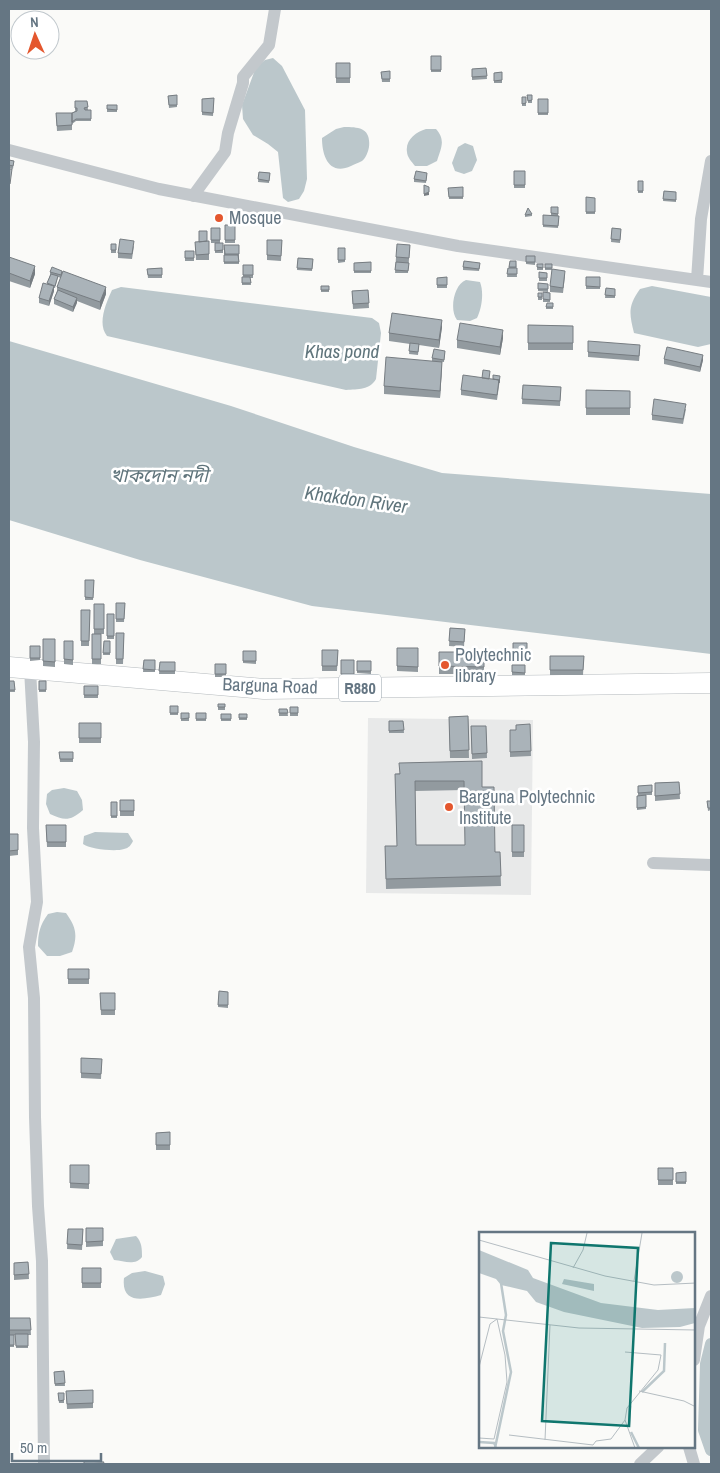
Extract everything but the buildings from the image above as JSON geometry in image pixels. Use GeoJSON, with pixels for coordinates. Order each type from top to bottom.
{"type":"FeatureCollection","features":[{"type":"Feature","properties":{"kind":"main road","name":"Barguna Road"},"geometry":{"type":"LineString","coordinates":[[9,667],[264,689],[711,683]]}},
{"type":"Feature","properties":{"kind":"street"},"geometry":{"type":"LineString","coordinates":[[193,196],[225,152],[228,132],[243,77],[269,45],[275,9]]}},
{"type":"Feature","properties":{"kind":"street"},"geometry":{"type":"LineString","coordinates":[[9,150],[159,189],[458,246],[711,282]]}},
{"type":"Feature","properties":{"kind":"street"},"geometry":{"type":"LineString","coordinates":[[698,280],[701,220],[711,161]]}},
{"type":"Feature","properties":{"kind":"street"},"geometry":{"type":"LineString","coordinates":[[30,669],[34,742],[33,828],[37,902],[29,946],[34,998],[35,1127],[42,1261],[44,1464]]}},
{"type":"Feature","properties":{"kind":"street"},"geometry":{"type":"LineString","coordinates":[[653,863],[711,865]]}},
{"type":"Feature","properties":{"kind":"street"},"geometry":{"type":"LineString","coordinates":[[695,1353],[699,1326],[711,1296]]}},
{"type":"Feature","properties":{"kind":"street"},"geometry":{"type":"LineString","coordinates":[[640,1464],[657,1448]]}},
{"type":"Feature","properties":{"kind":"street"},"geometry":{"type":"LineString","coordinates":[[689,1448],[694,1464]]}},
{"type":"Feature","properties":{"kind":"shaded area","name":"Barguna Polytechnic Institute"},"geometry":{"type":"Polygon","coordinates":[[[368,718],[533,720],[531,895],[366,893],[368,718]]]}},
{"type":"Feature","properties":{"kind":"water"},"geometry":{"type":"Polygon","coordinates":[[[273,58],[282,66],[305,110],[307,179],[304,191],[299,199],[288,202],[283,198],[278,152],[253,135],[243,119],[242,105],[256,67],[265,60],[273,58]]]}},
{"type":"Feature","properties":{"kind":"water"},"geometry":{"type":"Polygon","coordinates":[[[355,127],[366,132],[369,147],[367,155],[362,161],[351,166],[337,168],[332,166],[325,157],[322,138],[336,129],[355,127]]]}},
{"type":"Feature","properties":{"kind":"water"},"geometry":{"type":"Polygon","coordinates":[[[426,129],[436,129],[439,133],[442,141],[440,152],[437,161],[427,166],[415,166],[408,156],[409,140],[415,134],[426,129]]]}},
{"type":"Feature","properties":{"kind":"water"},"geometry":{"type":"Polygon","coordinates":[[[465,143],[473,146],[477,160],[472,171],[464,174],[455,171],[452,163],[458,147],[465,143]]]}},
{"type":"Feature","properties":{"kind":"water"},"geometry":{"type":"Polygon","coordinates":[[[466,280],[480,282],[482,290],[479,314],[477,318],[470,321],[457,320],[453,310],[454,298],[458,287],[466,280]]]}},
{"type":"Feature","properties":{"kind":"water"},"geometry":{"type":"Polygon","coordinates":[[[652,286],[711,297],[711,344],[698,347],[634,333],[631,320],[633,300],[640,289],[652,286]]]}},
{"type":"Feature","properties":{"kind":"water","name":"Khas pond"},"geometry":{"type":"Polygon","coordinates":[[[121,287],[372,318],[379,323],[381,333],[376,379],[367,387],[346,390],[107,336],[103,326],[105,307],[112,290],[121,287]]]}},
{"type":"Feature","properties":{"kind":"water","name":"খাকদোন নদী"},"geometry":{"type":"Polygon","coordinates":[[[9,341],[231,406],[354,447],[442,473],[711,494],[711,654],[312,606],[140,560],[9,520],[9,341]]]}},
{"type":"Feature","properties":{"kind":"water"},"geometry":{"type":"Polygon","coordinates":[[[64,788],[77,791],[82,800],[83,810],[67,819],[50,814],[46,804],[47,794],[52,790],[64,788]]]}},
{"type":"Feature","properties":{"kind":"water"},"geometry":{"type":"Polygon","coordinates":[[[95,832],[128,833],[133,841],[127,848],[120,850],[96,849],[83,844],[84,836],[95,832]]]}},
{"type":"Feature","properties":{"kind":"water"},"geometry":{"type":"Polygon","coordinates":[[[66,913],[72,923],[75,931],[74,946],[72,952],[60,956],[47,956],[38,946],[39,933],[48,914],[66,913]]]}},
{"type":"Feature","properties":{"kind":"water"},"geometry":{"type":"Polygon","coordinates":[[[136,1236],[141,1243],[142,1257],[133,1262],[114,1260],[110,1252],[116,1239],[136,1236]]]}},
{"type":"Feature","properties":{"kind":"water"},"geometry":{"type":"Polygon","coordinates":[[[145,1271],[163,1276],[165,1284],[161,1295],[141,1299],[130,1296],[124,1286],[124,1278],[132,1273],[145,1271]]]}},
{"type":"Feature","properties":{"kind":"waterway"},"geometry":{"type":"LineString","coordinates":[[711,1344],[706,1364],[704,1430],[711,1450]]}},
{"type":"Feature","properties":{"kind":"place","name":"Mosque"},"geometry":{"type":"Point","coordinates":[219,218]}},
{"type":"Feature","properties":{"kind":"place","name":"Polytechnic library"},"geometry":{"type":"Point","coordinates":[445,665]}},
{"type":"Feature","properties":{"kind":"place","name":"Barguna Polytechnic Institute"},"geometry":{"type":"Point","coordinates":[449,807]}},
{"type":"Feature","properties":{"kind":"water label","name":"Khakdon River"},"geometry":{"type":"Point","coordinates":[356,499]}}]}
